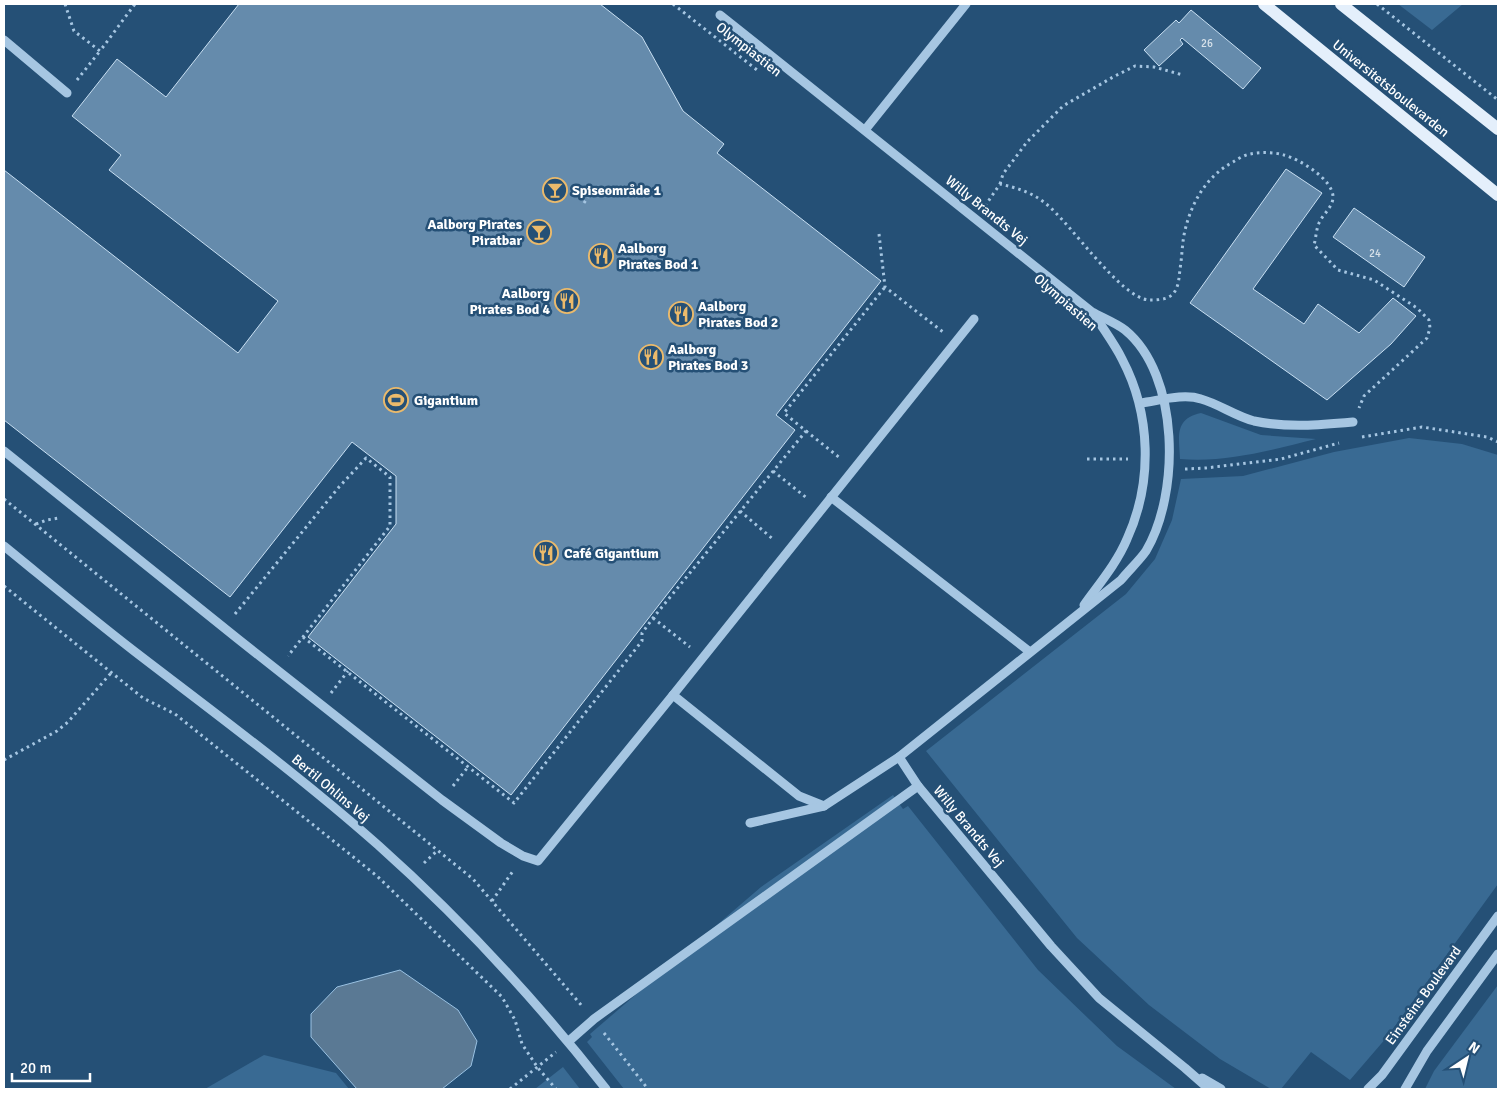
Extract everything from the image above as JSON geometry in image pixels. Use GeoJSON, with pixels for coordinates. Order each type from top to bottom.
{"type":"FeatureCollection","features":[{"type":"Feature","properties":{"kind":"main road","name":"Universitetsboulevarden"},"geometry":{"type":"LineString","coordinates":[[1264,4],[1498,195]]}},
{"type":"Feature","properties":{"kind":"main road"},"geometry":{"type":"LineString","coordinates":[[1341,4],[1498,129]]}},
{"type":"Feature","properties":{"kind":"street"},"geometry":{"type":"LineString","coordinates":[[865,130],[966,4]]}},
{"type":"Feature","properties":{"kind":"street","name":"Willy Brandts Vej"},"geometry":{"type":"LineString","coordinates":[[720,14],[1092,312],[1125,330],[1140,346],[1154,370],[1164,400],[1169,435],[1170,469],[1157,527],[1145,551],[1121,580],[899,757],[918,786],[1051,946],[1098,998],[1209,1089]]}},
{"type":"Feature","properties":{"kind":"street"},"geometry":{"type":"LineString","coordinates":[[4,40],[67,93]]}},
{"type":"Feature","properties":{"kind":"street","name":"Willy Brandts Vej"},"geometry":{"type":"LineString","coordinates":[[1077,614],[1110,570],[1127,540],[1136,518],[1142,495],[1145,468],[1145,436],[1140,404],[1132,380],[1122,357],[1092,312]]}},
{"type":"Feature","properties":{"kind":"street"},"geometry":{"type":"LineString","coordinates":[[4,451],[442,800],[501,843],[523,856],[538,861],[673,696],[974,319]]}},
{"type":"Feature","properties":{"kind":"street"},"geometry":{"type":"LineString","coordinates":[[1140,404],[1190,397],[1201,398],[1252,420],[1274,424],[1316,425],[1353,422]]}},
{"type":"Feature","properties":{"kind":"street"},"geometry":{"type":"LineString","coordinates":[[831,497],[1030,652]]}},
{"type":"Feature","properties":{"kind":"street","name":"Bertil Ohlins Vej"},"geometry":{"type":"LineString","coordinates":[[4,546],[132,649],[252,741],[377,844],[466,929],[530,997],[569,1041],[606,1089]]}},
{"type":"Feature","properties":{"kind":"street"},"geometry":{"type":"LineString","coordinates":[[673,696],[799,796],[824,806]]}},
{"type":"Feature","properties":{"kind":"street"},"geometry":{"type":"LineString","coordinates":[[750,823],[824,806],[899,757]]}},
{"type":"Feature","properties":{"kind":"street"},"geometry":{"type":"LineString","coordinates":[[569,1041],[594,1019],[918,786]]}},
{"type":"Feature","properties":{"kind":"street","name":"Einsteins Boulevard"},"geometry":{"type":"LineString","coordinates":[[1368,1089],[1382,1075],[1498,916]]}},
{"type":"Feature","properties":{"kind":"street"},"geometry":{"type":"LineString","coordinates":[[1405,1089],[1427,1051],[1498,954]]}},
{"type":"Feature","properties":{"kind":"street","name":"Willy Brandts Vej"},"geometry":{"type":"LineString","coordinates":[[1185,1068],[1221,1089]]}},
{"type":"Feature","properties":{"kind":"path"},"geometry":{"type":"LineString","coordinates":[[65,4],[74,31],[100,50]]}},
{"type":"Feature","properties":{"kind":"path"},"geometry":{"type":"LineString","coordinates":[[67,93],[135,4]]}},
{"type":"Feature","properties":{"kind":"path","name":"Olympiastien"},"geometry":{"type":"LineString","coordinates":[[673,4],[759,72]]}},
{"type":"Feature","properties":{"kind":"path"},"geometry":{"type":"LineString","coordinates":[[1377,4],[1498,100]]}},
{"type":"Feature","properties":{"kind":"path"},"geometry":{"type":"LineString","coordinates":[[977,220],[1000,184],[1003,174],[1027,142],[1063,106],[1135,66],[1154,67],[1183,75]]}},
{"type":"Feature","properties":{"kind":"path"},"geometry":{"type":"LineString","coordinates":[[1000,184],[1020,188],[1046,204],[1124,286],[1145,300],[1161,300],[1172,295],[1177,287],[1184,236],[1193,204],[1210,180],[1222,168],[1248,154],[1278,154],[1292,158],[1319,175],[1329,184],[1334,196],[1332,203],[1319,222],[1314,245],[1338,270],[1374,280],[1417,308],[1429,320],[1430,328],[1427,338],[1364,396],[1353,422]]}},
{"type":"Feature","properties":{"kind":"path"},"geometry":{"type":"LineString","coordinates":[[584,203],[596,186]]}},
{"type":"Feature","properties":{"kind":"path"},"geometry":{"type":"LineString","coordinates":[[834,454],[784,413],[885,287],[879,234]]}},
{"type":"Feature","properties":{"kind":"path"},"geometry":{"type":"LineString","coordinates":[[885,287],[939,328]]}},
{"type":"Feature","properties":{"kind":"path"},"geometry":{"type":"LineString","coordinates":[[1354,438],[1422,427],[1487,437],[1498,442]]}},
{"type":"Feature","properties":{"kind":"path"},"geometry":{"type":"LineString","coordinates":[[303,637],[514,803],[642,641],[642,633],[806,431]]}},
{"type":"Feature","properties":{"kind":"path"},"geometry":{"type":"LineString","coordinates":[[1170,469],[1206,468],[1281,459],[1344,441]]}},
{"type":"Feature","properties":{"kind":"path"},"geometry":{"type":"LineString","coordinates":[[1129,453],[1128,459],[1131,467],[1145,468]]}},
{"type":"Feature","properties":{"kind":"path"},"geometry":{"type":"LineString","coordinates":[[224,628],[339,487],[366,458],[390,477],[390,526],[287,658]]}},
{"type":"Feature","properties":{"kind":"path"},"geometry":{"type":"LineString","coordinates":[[1087,459],[1128,459]]}},
{"type":"Feature","properties":{"kind":"path"},"geometry":{"type":"LineString","coordinates":[[773,471],[804,495]]}},
{"type":"Feature","properties":{"kind":"path"},"geometry":{"type":"LineString","coordinates":[[4,499],[473,879],[594,1019],[648,1089]]}},
{"type":"Feature","properties":{"kind":"path"},"geometry":{"type":"LineString","coordinates":[[740,511],[771,537]]}},
{"type":"Feature","properties":{"kind":"path"},"geometry":{"type":"LineString","coordinates":[[4,586],[143,698],[175,714],[377,876],[502,997],[515,1020],[522,1044],[538,1068],[556,1089]]}},
{"type":"Feature","properties":{"kind":"path"},"geometry":{"type":"LineString","coordinates":[[654,618],[687,645]]}},
{"type":"Feature","properties":{"kind":"path"},"geometry":{"type":"LineString","coordinates":[[331,693],[348,672]]}},
{"type":"Feature","properties":{"kind":"path"},"geometry":{"type":"LineString","coordinates":[[4,760],[57,731],[68,722],[111,673]]}},
{"type":"Feature","properties":{"kind":"path"},"geometry":{"type":"LineString","coordinates":[[449,792],[468,767]]}},
{"type":"Feature","properties":{"kind":"path"},"geometry":{"type":"LineString","coordinates":[[492,901],[523,856]]}},
{"type":"Feature","properties":{"kind":"path"},"geometry":{"type":"LineString","coordinates":[[510,1089],[569,1041]]}},
{"type":"Feature","properties":{"kind":"shaded area"},"geometry":{"type":"Polygon","coordinates":[[[1398,4],[1463,4],[1432,30],[1398,4]]]}},
{"type":"Feature","properties":{"kind":"shaded area"},"geometry":{"type":"Polygon","coordinates":[[[1201,413],[1261,435],[1316,439],[1232,457],[1197,460],[1180,459],[1179,436],[1182,424],[1186,419],[1201,413]]]}},
{"type":"Feature","properties":{"kind":"shaded area"},"geometry":{"type":"Polygon","coordinates":[[[1409,438],[1462,444],[1498,455],[1498,884],[1387,1037],[1350,1080],[1311,1052],[1281,1089],[1271,1089],[1220,1059],[1149,1005],[1077,938],[926,751],[1126,594],[1155,559],[1172,520],[1181,479],[1243,476],[1334,452],[1409,438]]]}},
{"type":"Feature","properties":{"kind":"shaded area"},"geometry":{"type":"Polygon","coordinates":[[[893,795],[903,809],[908,806],[1038,970],[1117,1046],[1176,1089],[624,1089],[587,1042],[592,1037],[590,1034],[761,887],[893,795]]]}},
{"type":"Feature","properties":{"kind":"shaded area"},"geometry":{"type":"Polygon","coordinates":[[[400,970],[458,1010],[477,1041],[471,1066],[442,1089],[357,1089],[311,1037],[311,1014],[337,987],[400,970]]]}},
{"type":"Feature","properties":{"kind":"shaded area"},"geometry":{"type":"Polygon","coordinates":[[[1498,985],[1498,1089],[1425,1089],[1434,1071],[1498,985]]]}},
{"type":"Feature","properties":{"kind":"shaded area"},"geometry":{"type":"Polygon","coordinates":[[[264,1055],[336,1073],[349,1089],[205,1089],[264,1055]]]}},
{"type":"Feature","properties":{"kind":"shaded area"},"geometry":{"type":"Polygon","coordinates":[[[563,1067],[580,1089],[535,1089],[563,1067]]]}},
{"type":"Feature","properties":{"kind":"building","name":"Gigantium"},"geometry":{"type":"Polygon","coordinates":[[[239,4],[600,4],[642,37],[683,111],[724,144],[717,153],[881,281],[776,415],[795,430],[511,795],[308,637],[396,524],[396,476],[352,442],[230,597],[4,420],[4,170],[238,353],[278,301],[109,170],[121,155],[72,116],[117,59],[166,97],[239,4]]]}},
{"type":"Feature","properties":{"kind":"building"},"geometry":{"type":"Polygon","coordinates":[[[1191,10],[1261,68],[1243,89],[1182,38],[1180,40],[1183,44],[1159,66],[1144,50],[1176,20],[1179,23],[1191,10]]]}},
{"type":"Feature","properties":{"kind":"building"},"geometry":{"type":"Polygon","coordinates":[[[1286,169],[1322,193],[1253,289],[1304,324],[1318,304],[1359,333],[1393,298],[1416,316],[1391,344],[1327,400],[1190,303],[1286,169]]]}},
{"type":"Feature","properties":{"kind":"building"},"geometry":{"type":"Polygon","coordinates":[[[1354,208],[1425,257],[1404,287],[1333,237],[1354,208]]]}},
{"type":"Feature","properties":{"kind":"place","name":"Spiseområde 1"},"geometry":{"type":"Point","coordinates":[555,190]}},
{"type":"Feature","properties":{"kind":"place","name":"Aalborg Pirates Piratbar"},"geometry":{"type":"Point","coordinates":[539,232]}},
{"type":"Feature","properties":{"kind":"place","name":"Aalborg Pirates Bod 1"},"geometry":{"type":"Point","coordinates":[601,256]}},
{"type":"Feature","properties":{"kind":"place","name":"Aalborg Pirates Bod 4"},"geometry":{"type":"Point","coordinates":[567,301]}},
{"type":"Feature","properties":{"kind":"place","name":"Aalborg Pirates Bod 2"},"geometry":{"type":"Point","coordinates":[681,314]}},
{"type":"Feature","properties":{"kind":"place","name":"Aalborg Pirates Bod 3"},"geometry":{"type":"Point","coordinates":[651,357]}},
{"type":"Feature","properties":{"kind":"place","name":"Gigantium"},"geometry":{"type":"Point","coordinates":[396,400]}},
{"type":"Feature","properties":{"kind":"place","name":"Café Gigantium"},"geometry":{"type":"Point","coordinates":[546,553]}}]}
